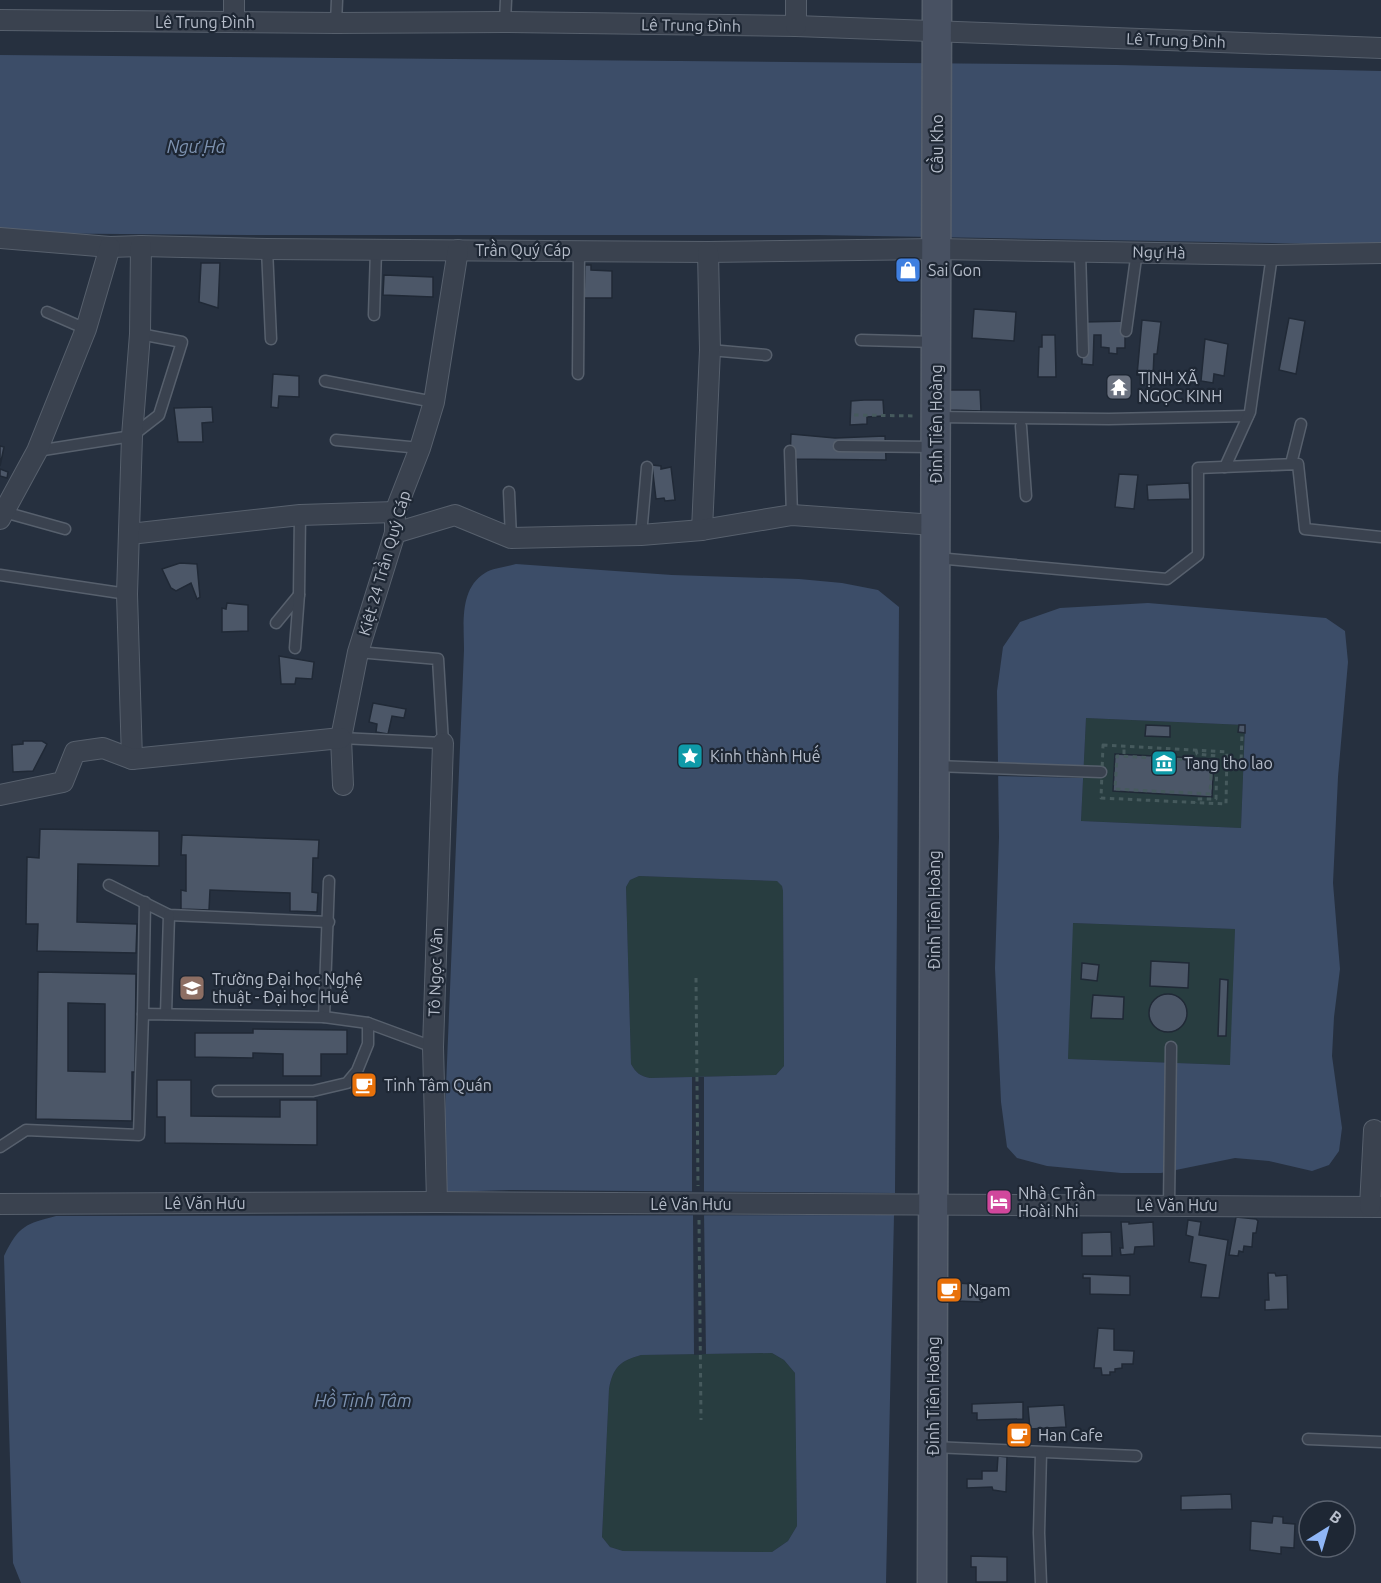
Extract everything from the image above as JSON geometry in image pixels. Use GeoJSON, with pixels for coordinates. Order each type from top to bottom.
{"type":"FeatureCollection","features":[{"type":"Feature","properties":{"kind":"main road"},"geometry":{"type":"LineString","coordinates":[[937,0],[937,40]]}},
{"type":"Feature","properties":{"kind":"main road","name":"Cầu Kho"},"geometry":{"type":"LineString","coordinates":[[936,243],[937,40]]}},
{"type":"Feature","properties":{"kind":"main road","name":"Đinh Tiên Hoàng"},"geometry":{"type":"LineString","coordinates":[[932,1583],[936,243]]}},
{"type":"Feature","properties":{"kind":"street"},"geometry":{"type":"LineString","coordinates":[[234,0],[234,21]]}},
{"type":"Feature","properties":{"kind":"street"},"geometry":{"type":"LineString","coordinates":[[796,0],[796,26]]}},
{"type":"Feature","properties":{"kind":"street","name":"Lê Trung Đình"},"geometry":{"type":"LineString","coordinates":[[0,20],[505,22],[796,26],[937,40],[1381,48]]}},
{"type":"Feature","properties":{"kind":"street","name":"Trần Quý Cáp"},"geometry":{"type":"LineString","coordinates":[[0,238],[110,247],[708,252],[936,243]]}},
{"type":"Feature","properties":{"kind":"street","name":"Ngự Hà"},"geometry":{"type":"LineString","coordinates":[[936,243],[1080,251],[1272,255],[1381,253]]}},
{"type":"Feature","properties":{"kind":"street"},"geometry":{"type":"LineString","coordinates":[[132,759],[127,594],[132,436],[140,334],[141,246]]}},
{"type":"Feature","properties":{"kind":"street"},"geometry":{"type":"LineString","coordinates":[[2,516],[37,451],[86,329],[110,247]]}},
{"type":"Feature","properties":{"kind":"street","name":"Kiệt 24 Trần Quý Cáp"},"geometry":{"type":"LineString","coordinates":[[343,785],[341,738],[358,652],[395,533],[395,512],[420,448],[434,402],[458,250]]}},
{"type":"Feature","properties":{"kind":"street"},"geometry":{"type":"LineString","coordinates":[[702,530],[710,350],[708,252]]}},
{"type":"Feature","properties":{"kind":"street"},"geometry":{"type":"LineString","coordinates":[[130,534],[300,514],[395,512]]}},
{"type":"Feature","properties":{"kind":"street"},"geometry":{"type":"LineString","coordinates":[[395,533],[455,515],[510,538],[641,535],[702,530],[792,515],[935,525]]}},
{"type":"Feature","properties":{"kind":"street"},"geometry":{"type":"LineString","coordinates":[[0,795],[63,782],[75,752],[103,748],[132,759],[341,738]]}},
{"type":"Feature","properties":{"kind":"street","name":"Tô Ngọc Vân"},"geometry":{"type":"LineString","coordinates":[[438,1202],[433,1047],[443,743]]}},
{"type":"Feature","properties":{"kind":"street"},"geometry":{"type":"LineString","coordinates":[[1374,1130],[1376,1207]]}},
{"type":"Feature","properties":{"kind":"street","name":"Lê Văn Hưu"},"geometry":{"type":"LineString","coordinates":[[0,1204],[438,1202],[1376,1207]]}},
{"type":"Feature","properties":{"kind":"lane"},"geometry":{"type":"LineString","coordinates":[[336,23],[337,0]]}},
{"type":"Feature","properties":{"kind":"lane"},"geometry":{"type":"LineString","coordinates":[[505,22],[506,0]]}},
{"type":"Feature","properties":{"kind":"lane"},"geometry":{"type":"LineString","coordinates":[[267,249],[271,339]]}},
{"type":"Feature","properties":{"kind":"lane"},"geometry":{"type":"LineString","coordinates":[[374,315],[376,250]]}},
{"type":"Feature","properties":{"kind":"lane"},"geometry":{"type":"LineString","coordinates":[[578,374],[579,250]]}},
{"type":"Feature","properties":{"kind":"lane"},"geometry":{"type":"LineString","coordinates":[[1080,251],[1083,352]]}},
{"type":"Feature","properties":{"kind":"lane"},"geometry":{"type":"LineString","coordinates":[[1126,331],[1137,251]]}},
{"type":"Feature","properties":{"kind":"lane"},"geometry":{"type":"LineString","coordinates":[[1225,467],[1248,416],[1272,255]]}},
{"type":"Feature","properties":{"kind":"lane"},"geometry":{"type":"LineString","coordinates":[[46,312],[86,329]]}},
{"type":"Feature","properties":{"kind":"lane"},"geometry":{"type":"LineString","coordinates":[[37,451],[132,436],[159,415],[182,342],[140,334]]}},
{"type":"Feature","properties":{"kind":"lane"},"geometry":{"type":"LineString","coordinates":[[861,340],[936,342]]}},
{"type":"Feature","properties":{"kind":"lane"},"geometry":{"type":"LineString","coordinates":[[710,350],[766,355]]}},
{"type":"Feature","properties":{"kind":"lane"},"geometry":{"type":"LineString","coordinates":[[325,381],[434,402]]}},
{"type":"Feature","properties":{"kind":"lane"},"geometry":{"type":"LineString","coordinates":[[936,417],[1109,419],[1248,416]]}},
{"type":"Feature","properties":{"kind":"lane"},"geometry":{"type":"LineString","coordinates":[[1291,464],[1301,424]]}},
{"type":"Feature","properties":{"kind":"lane"},"geometry":{"type":"LineString","coordinates":[[1021,426],[1026,496]]}},
{"type":"Feature","properties":{"kind":"lane"},"geometry":{"type":"LineString","coordinates":[[336,440],[420,448]]}},
{"type":"Feature","properties":{"kind":"lane"},"geometry":{"type":"LineString","coordinates":[[839,446],[936,447]]}},
{"type":"Feature","properties":{"kind":"lane"},"geometry":{"type":"LineString","coordinates":[[789,451],[792,515]]}},
{"type":"Feature","properties":{"kind":"lane"},"geometry":{"type":"LineString","coordinates":[[935,558],[1167,579],[1198,555],[1198,468],[1298,464],[1305,529],[1381,537]]}},
{"type":"Feature","properties":{"kind":"lane"},"geometry":{"type":"LineString","coordinates":[[641,535],[647,467]]}},
{"type":"Feature","properties":{"kind":"lane"},"geometry":{"type":"LineString","coordinates":[[509,492],[510,538]]}},
{"type":"Feature","properties":{"kind":"lane"},"geometry":{"type":"LineString","coordinates":[[295,648],[299,594],[300,514]]}},
{"type":"Feature","properties":{"kind":"lane"},"geometry":{"type":"LineString","coordinates":[[2,516],[65,528]]}},
{"type":"Feature","properties":{"kind":"lane"},"geometry":{"type":"LineString","coordinates":[[0,574],[127,594]]}},
{"type":"Feature","properties":{"kind":"lane"},"geometry":{"type":"LineString","coordinates":[[276,623],[299,594]]}},
{"type":"Feature","properties":{"kind":"lane"},"geometry":{"type":"LineString","coordinates":[[341,738],[443,743],[438,659],[358,652]]}},
{"type":"Feature","properties":{"kind":"lane"},"geometry":{"type":"LineString","coordinates":[[934,766],[1101,772]]}},
{"type":"Feature","properties":{"kind":"lane"},"geometry":{"type":"LineString","coordinates":[[324,1017],[329,881]]}},
{"type":"Feature","properties":{"kind":"lane"},"geometry":{"type":"LineString","coordinates":[[109,885],[169,915],[329,922]]}},
{"type":"Feature","properties":{"kind":"lane"},"geometry":{"type":"LineString","coordinates":[[0,1147],[26,1130],[139,1135],[145,902]]}},
{"type":"Feature","properties":{"kind":"lane"},"geometry":{"type":"LineString","coordinates":[[166,1014],[169,915]]}},
{"type":"Feature","properties":{"kind":"lane"},"geometry":{"type":"LineString","coordinates":[[143,1014],[324,1017],[368,1023],[433,1047]]}},
{"type":"Feature","properties":{"kind":"lane"},"geometry":{"type":"LineString","coordinates":[[218,1091],[312,1091],[347,1083],[357,1071],[368,1044],[368,1023]]}},
{"type":"Feature","properties":{"kind":"lane"},"geometry":{"type":"LineString","coordinates":[[1169,1205],[1171,1047]]}},
{"type":"Feature","properties":{"kind":"lane"},"geometry":{"type":"LineString","coordinates":[[1308,1438],[1381,1442]]}},
{"type":"Feature","properties":{"kind":"lane"},"geometry":{"type":"LineString","coordinates":[[932,1448],[1136,1456]]}},
{"type":"Feature","properties":{"kind":"lane"},"geometry":{"type":"LineString","coordinates":[[1041,1453],[1039,1533],[1041,1583]]}},
{"type":"Feature","properties":{"kind":"path"},"geometry":{"type":"LineString","coordinates":[[854,415],[936,417]]}},
{"type":"Feature","properties":{"kind":"path"},"geometry":{"type":"LineString","coordinates":[[1227,762],[1241,763],[1242,733]]}},
{"type":"Feature","properties":{"kind":"path"},"geometry":{"type":"LineString","coordinates":[[1102,745],[1227,752],[1227,762],[1226,804],[1101,798],[1102,745]]}},
{"type":"Feature","properties":{"kind":"path"},"geometry":{"type":"LineString","coordinates":[[1124,746],[1124,754]]}},
{"type":"Feature","properties":{"kind":"path"},"geometry":{"type":"LineString","coordinates":[[1196,750],[1197,754],[1217,756],[1216,799],[1197,799],[1196,802]]}},
{"type":"Feature","properties":{"kind":"path"},"geometry":{"type":"LineString","coordinates":[[1117,756],[1211,761],[1211,777],[1210,795],[1115,789],[1117,756]]}},
{"type":"Feature","properties":{"kind":"path"},"geometry":{"type":"LineString","coordinates":[[1211,777],[1216,777]]}},
{"type":"Feature","properties":{"kind":"path"},"geometry":{"type":"LineString","coordinates":[[1121,799],[1122,792]]}},
{"type":"Feature","properties":{"kind":"path"},"geometry":{"type":"LineString","coordinates":[[696,978],[698,1163]]}},
{"type":"Feature","properties":{"kind":"path"},"geometry":{"type":"LineString","coordinates":[[699,1222],[702,1420]]}},
{"type":"Feature","properties":{"kind":"green space"},"geometry":{"type":"Polygon","coordinates":[[[1086,718],[1245,725],[1241,828],[1081,821],[1086,718]]]}},
{"type":"Feature","properties":{"kind":"green space"},"geometry":{"type":"Polygon","coordinates":[[[639,876],[777,881],[782,886],[784,1066],[776,1075],[650,1078],[639,1074],[633,1067],[631,1064],[626,887],[630,880],[639,876]]]}},
{"type":"Feature","properties":{"kind":"green space"},"geometry":{"type":"Polygon","coordinates":[[[1072,923],[1235,929],[1231,1065],[1068,1059],[1072,923]]]}},
{"type":"Feature","properties":{"kind":"green space"},"geometry":{"type":"Polygon","coordinates":[[[772,1353],[784,1360],[795,1373],[797,1526],[788,1541],[772,1552],[623,1551],[610,1547],[602,1537],[609,1389],[615,1370],[628,1360],[641,1355],[772,1353]]]}},
{"type":"Feature","properties":{"kind":"water","name":"Ngự Hà"},"geometry":{"type":"Polygon","coordinates":[[[0,55],[1117,65],[1381,71],[1381,245],[817,235],[0,233],[0,55]]]}},
{"type":"Feature","properties":{"kind":"water"},"geometry":{"type":"Polygon","coordinates":[[[516,564],[672,575],[799,579],[842,583],[878,590],[899,607],[895,1193],[512,1190],[446,1192],[444,1135],[465,608],[471,588],[485,573],[516,564]],[[639,876],[630,880],[626,887],[631,1064],[639,1074],[650,1078],[776,1075],[784,1066],[783,891],[777,881],[639,876]]]}},
{"type":"Feature","properties":{"kind":"water"},"geometry":{"type":"Polygon","coordinates":[[[1148,603],[1326,618],[1345,631],[1348,662],[1338,777],[1333,883],[1340,969],[1332,1056],[1342,1128],[1339,1151],[1329,1165],[1312,1171],[1269,1161],[1235,1158],[1161,1173],[1121,1173],[1047,1166],[1017,1158],[1007,1147],[1001,1102],[995,968],[999,837],[997,691],[1003,647],[1020,622],[1060,608],[1148,603]],[[1086,718],[1081,821],[1241,828],[1245,725],[1086,718]],[[1073,923],[1068,1059],[1230,1065],[1235,929],[1073,923]]]}},
{"type":"Feature","properties":{"kind":"water","name":"Hồ Tịnh Tâm"},"geometry":{"type":"Polygon","coordinates":[[[894,1215],[886,1583],[21,1583],[13,1563],[4,1256],[14,1238],[24,1227],[56,1216],[894,1215]],[[772,1353],[641,1355],[628,1360],[615,1370],[609,1389],[602,1537],[610,1547],[623,1551],[772,1552],[788,1541],[797,1526],[795,1373],[784,1360],[772,1353]]]}},
{"type":"Feature","properties":{"kind":"pier"},"geometry":{"type":"Polygon","coordinates":[[[995,765],[1084,766],[1083,778],[995,776],[995,765]]]}},
{"type":"Feature","properties":{"kind":"pier"},"geometry":{"type":"Polygon","coordinates":[[[692,1077],[704,1077],[704,1195],[692,1195],[692,1077]]]}},
{"type":"Feature","properties":{"kind":"pier"},"geometry":{"type":"Polygon","coordinates":[[[693,1212],[704,1212],[706,1354],[694,1355],[693,1212]]]}},
{"type":"Feature","properties":{"kind":"building"},"geometry":{"type":"Polygon","coordinates":[[[201,263],[220,263],[218,308],[199,302],[201,263]]]}},
{"type":"Feature","properties":{"kind":"building"},"geometry":{"type":"Polygon","coordinates":[[[585,265],[591,265],[591,270],[612,271],[612,298],[584,298],[585,265]]]}},
{"type":"Feature","properties":{"kind":"building"},"geometry":{"type":"Polygon","coordinates":[[[384,275],[433,277],[433,297],[383,295],[384,275]]]}},
{"type":"Feature","properties":{"kind":"building"},"geometry":{"type":"Polygon","coordinates":[[[974,309],[1016,312],[1014,341],[972,338],[974,309]]]}},
{"type":"Feature","properties":{"kind":"building"},"geometry":{"type":"Polygon","coordinates":[[[1289,318],[1305,321],[1296,374],[1279,370],[1289,318]]]}},
{"type":"Feature","properties":{"kind":"building"},"geometry":{"type":"Polygon","coordinates":[[[1142,320],[1161,322],[1157,354],[1154,354],[1153,376],[1137,375],[1142,320]]]}},
{"type":"Feature","properties":{"kind":"building"},"geometry":{"type":"Polygon","coordinates":[[[1131,321],[1131,335],[1125,335],[1125,348],[1117,348],[1117,354],[1109,353],[1109,348],[1101,347],[1101,335],[1094,335],[1093,365],[1082,364],[1083,322],[1131,321]]]}},
{"type":"Feature","properties":{"kind":"building"},"geometry":{"type":"Polygon","coordinates":[[[1042,335],[1055,335],[1056,377],[1038,377],[1039,347],[1042,347],[1042,335]]]}},
{"type":"Feature","properties":{"kind":"building"},"geometry":{"type":"Polygon","coordinates":[[[1205,339],[1228,344],[1224,376],[1214,374],[1213,383],[1201,381],[1205,339]]]}},
{"type":"Feature","properties":{"kind":"building"},"geometry":{"type":"Polygon","coordinates":[[[273,374],[299,376],[299,397],[279,396],[278,408],[271,407],[273,374]]]}},
{"type":"Feature","properties":{"kind":"building"},"geometry":{"type":"Polygon","coordinates":[[[947,390],[980,390],[981,411],[948,410],[947,390]]]}},
{"type":"Feature","properties":{"kind":"building"},"geometry":{"type":"Polygon","coordinates":[[[883,400],[884,416],[867,417],[867,424],[850,425],[851,401],[883,400]]]}},
{"type":"Feature","properties":{"kind":"building"},"geometry":{"type":"Polygon","coordinates":[[[212,407],[213,422],[202,423],[203,442],[178,442],[174,408],[212,407]]]}},
{"type":"Feature","properties":{"kind":"building"},"geometry":{"type":"Polygon","coordinates":[[[791,434],[835,438],[885,436],[886,460],[790,459],[791,434]]]}},
{"type":"Feature","properties":{"kind":"building"},"geometry":{"type":"Polygon","coordinates":[[[0,446],[4,447],[0,466],[0,446]]]}},
{"type":"Feature","properties":{"kind":"building"},"geometry":{"type":"Polygon","coordinates":[[[652,465],[661,466],[661,469],[671,467],[675,500],[656,499],[652,465]]]}},
{"type":"Feature","properties":{"kind":"building"},"geometry":{"type":"Polygon","coordinates":[[[0,469],[8,472],[7,478],[0,476],[0,469]]]}},
{"type":"Feature","properties":{"kind":"building"},"geometry":{"type":"Polygon","coordinates":[[[1119,474],[1138,475],[1134,509],[1115,507],[1119,474]]]}},
{"type":"Feature","properties":{"kind":"building"},"geometry":{"type":"Polygon","coordinates":[[[1189,483],[1190,499],[1148,500],[1147,485],[1189,483]]]}},
{"type":"Feature","properties":{"kind":"building"},"geometry":{"type":"Polygon","coordinates":[[[180,563],[197,564],[200,597],[197,599],[191,583],[176,591],[171,588],[162,569],[180,563]]]}},
{"type":"Feature","properties":{"kind":"building"},"geometry":{"type":"Polygon","coordinates":[[[227,603],[248,605],[248,631],[222,632],[222,608],[226,609],[227,603]]]}},
{"type":"Feature","properties":{"kind":"building"},"geometry":{"type":"Polygon","coordinates":[[[279,656],[314,662],[312,679],[296,678],[295,684],[281,684],[279,656]]]}},
{"type":"Feature","properties":{"kind":"building"},"geometry":{"type":"Polygon","coordinates":[[[373,703],[406,709],[404,718],[392,716],[388,734],[376,732],[377,724],[369,722],[373,703]]]}},
{"type":"Feature","properties":{"kind":"building"},"geometry":{"type":"Polygon","coordinates":[[[1146,725],[1170,726],[1170,737],[1145,736],[1146,725]]]}},
{"type":"Feature","properties":{"kind":"building"},"geometry":{"type":"Polygon","coordinates":[[[1239,725],[1245,725],[1245,733],[1238,732],[1239,725]]]}},
{"type":"Feature","properties":{"kind":"building"},"geometry":{"type":"Polygon","coordinates":[[[23,741],[42,741],[47,744],[33,771],[13,772],[12,745],[23,744],[23,741]]]}},
{"type":"Feature","properties":{"kind":"building"},"geometry":{"type":"Polygon","coordinates":[[[1115,754],[1214,759],[1212,797],[1113,791],[1115,754]]]}},
{"type":"Feature","properties":{"kind":"building"},"geometry":{"type":"Polygon","coordinates":[[[40,829],[159,831],[159,866],[78,864],[77,922],[137,924],[136,953],[37,951],[38,924],[26,924],[27,857],[39,858],[40,829]]]}},
{"type":"Feature","properties":{"kind":"building"},"geometry":{"type":"Polygon","coordinates":[[[182,835],[319,840],[318,858],[313,858],[312,892],[318,893],[317,912],[290,911],[290,893],[210,890],[209,910],[181,909],[181,890],[186,891],[186,855],[181,855],[182,835]]]}},
{"type":"Feature","properties":{"kind":"building"},"geometry":{"type":"Polygon","coordinates":[[[1151,961],[1189,963],[1188,988],[1150,986],[1151,961]]]}},
{"type":"Feature","properties":{"kind":"building"},"geometry":{"type":"Polygon","coordinates":[[[1082,963],[1099,965],[1097,981],[1081,979],[1082,963]]]}},
{"type":"Feature","properties":{"kind":"building"},"geometry":{"type":"Polygon","coordinates":[[[38,972],[136,974],[132,1121],[36,1119],[38,972]],[[68,1003],[68,1071],[105,1072],[105,1004],[68,1003]]]}},
{"type":"Feature","properties":{"kind":"building"},"geometry":{"type":"Polygon","coordinates":[[[1220,979],[1228,980],[1226,1036],[1218,1036],[1220,979]]]}},
{"type":"Feature","properties":{"kind":"building"},"geometry":{"type":"Polygon","coordinates":[[[1168,994],[1181,1000],[1187,1013],[1181,1026],[1168,1032],[1155,1026],[1149,1013],[1155,1000],[1168,994]]]}},
{"type":"Feature","properties":{"kind":"building"},"geometry":{"type":"Polygon","coordinates":[[[1093,995],[1124,997],[1123,1019],[1091,1018],[1093,995]]]}},
{"type":"Feature","properties":{"kind":"building"},"geometry":{"type":"Polygon","coordinates":[[[253,1029],[347,1030],[347,1054],[321,1054],[321,1076],[283,1076],[283,1054],[253,1053],[253,1058],[195,1057],[195,1033],[253,1033],[253,1029]]]}},
{"type":"Feature","properties":{"kind":"building"},"geometry":{"type":"Polygon","coordinates":[[[157,1080],[191,1080],[191,1116],[280,1117],[280,1100],[317,1100],[317,1145],[165,1143],[165,1117],[157,1117],[157,1080]]]}},
{"type":"Feature","properties":{"kind":"building"},"geometry":{"type":"Polygon","coordinates":[[[1236,1217],[1258,1221],[1256,1233],[1253,1233],[1252,1247],[1244,1246],[1243,1252],[1239,1251],[1238,1256],[1229,1255],[1236,1217]]]}},
{"type":"Feature","properties":{"kind":"building"},"geometry":{"type":"Polygon","coordinates":[[[1188,1220],[1201,1222],[1199,1235],[1228,1240],[1219,1298],[1201,1297],[1206,1265],[1189,1262],[1193,1237],[1186,1235],[1188,1220]]]}},
{"type":"Feature","properties":{"kind":"building"},"geometry":{"type":"Polygon","coordinates":[[[1121,1222],[1129,1222],[1129,1224],[1153,1222],[1154,1246],[1135,1247],[1134,1254],[1121,1255],[1120,1248],[1123,1248],[1121,1222]]]}},
{"type":"Feature","properties":{"kind":"building"},"geometry":{"type":"Polygon","coordinates":[[[1111,1232],[1112,1256],[1082,1256],[1082,1233],[1111,1232]]]}},
{"type":"Feature","properties":{"kind":"building"},"geometry":{"type":"Polygon","coordinates":[[[1268,1273],[1275,1273],[1276,1276],[1287,1275],[1288,1309],[1265,1310],[1265,1300],[1269,1300],[1268,1273]]]}},
{"type":"Feature","properties":{"kind":"building"},"geometry":{"type":"Polygon","coordinates":[[[1083,1274],[1130,1276],[1130,1295],[1090,1294],[1090,1278],[1083,1278],[1083,1274]]]}},
{"type":"Feature","properties":{"kind":"building"},"geometry":{"type":"Polygon","coordinates":[[[957,1283],[1004,1286],[1003,1288],[1010,1289],[1007,1296],[982,1294],[982,1302],[956,1301],[957,1283]]]}},
{"type":"Feature","properties":{"kind":"building"},"geometry":{"type":"Polygon","coordinates":[[[1098,1328],[1114,1329],[1114,1350],[1134,1351],[1133,1364],[1122,1364],[1122,1368],[1115,1369],[1115,1372],[1110,1372],[1110,1375],[1102,1375],[1101,1368],[1094,1368],[1098,1328]]]}},
{"type":"Feature","properties":{"kind":"building"},"geometry":{"type":"Polygon","coordinates":[[[1023,1402],[1023,1419],[977,1420],[977,1413],[972,1413],[972,1404],[1023,1402]]]}},
{"type":"Feature","properties":{"kind":"building"},"geometry":{"type":"Polygon","coordinates":[[[1064,1405],[1066,1427],[1030,1429],[1028,1407],[1064,1405]]]}},
{"type":"Feature","properties":{"kind":"building"},"geometry":{"type":"Polygon","coordinates":[[[998,1456],[1007,1457],[1006,1492],[993,1490],[992,1487],[967,1488],[967,1479],[982,1479],[982,1471],[997,1471],[998,1456]]]}},
{"type":"Feature","properties":{"kind":"building"},"geometry":{"type":"Polygon","coordinates":[[[1231,1494],[1232,1509],[1181,1510],[1181,1496],[1231,1494]]]}},
{"type":"Feature","properties":{"kind":"building"},"geometry":{"type":"Polygon","coordinates":[[[1273,1516],[1283,1517],[1283,1523],[1295,1524],[1294,1548],[1281,1547],[1281,1554],[1250,1550],[1251,1521],[1272,1523],[1273,1516]]]}},
{"type":"Feature","properties":{"kind":"building"},"geometry":{"type":"Polygon","coordinates":[[[971,1556],[1007,1557],[1007,1582],[976,1582],[976,1567],[971,1567],[971,1556]]]}},
{"type":"Feature","properties":{"kind":"place","name":"Sai Gon"},"geometry":{"type":"Point","coordinates":[908,270]}},
{"type":"Feature","properties":{"kind":"place","name":"TỊNH XÃ NGỌC KINH"},"geometry":{"type":"Point","coordinates":[1119,387]}},
{"type":"Feature","properties":{"kind":"place","name":"Kinh thành Huế"},"geometry":{"type":"Point","coordinates":[690,756]}},
{"type":"Feature","properties":{"kind":"place","name":"Tang tho lao"},"geometry":{"type":"Point","coordinates":[1164,763]}},
{"type":"Feature","properties":{"kind":"place","name":"Trường Đại học Nghệ thuật - Đại học Huế"},"geometry":{"type":"Point","coordinates":[192,988]}},
{"type":"Feature","properties":{"kind":"place","name":"Tinh Tâm Quán"},"geometry":{"type":"Point","coordinates":[364,1085]}},
{"type":"Feature","properties":{"kind":"place","name":"Nhà C Trần Hoài Nhi"},"geometry":{"type":"Point","coordinates":[999,1202]}},
{"type":"Feature","properties":{"kind":"place","name":"Ngam"},"geometry":{"type":"Point","coordinates":[949,1290]}},
{"type":"Feature","properties":{"kind":"place","name":"Han Cafe"},"geometry":{"type":"Point","coordinates":[1019,1435]}}]}
